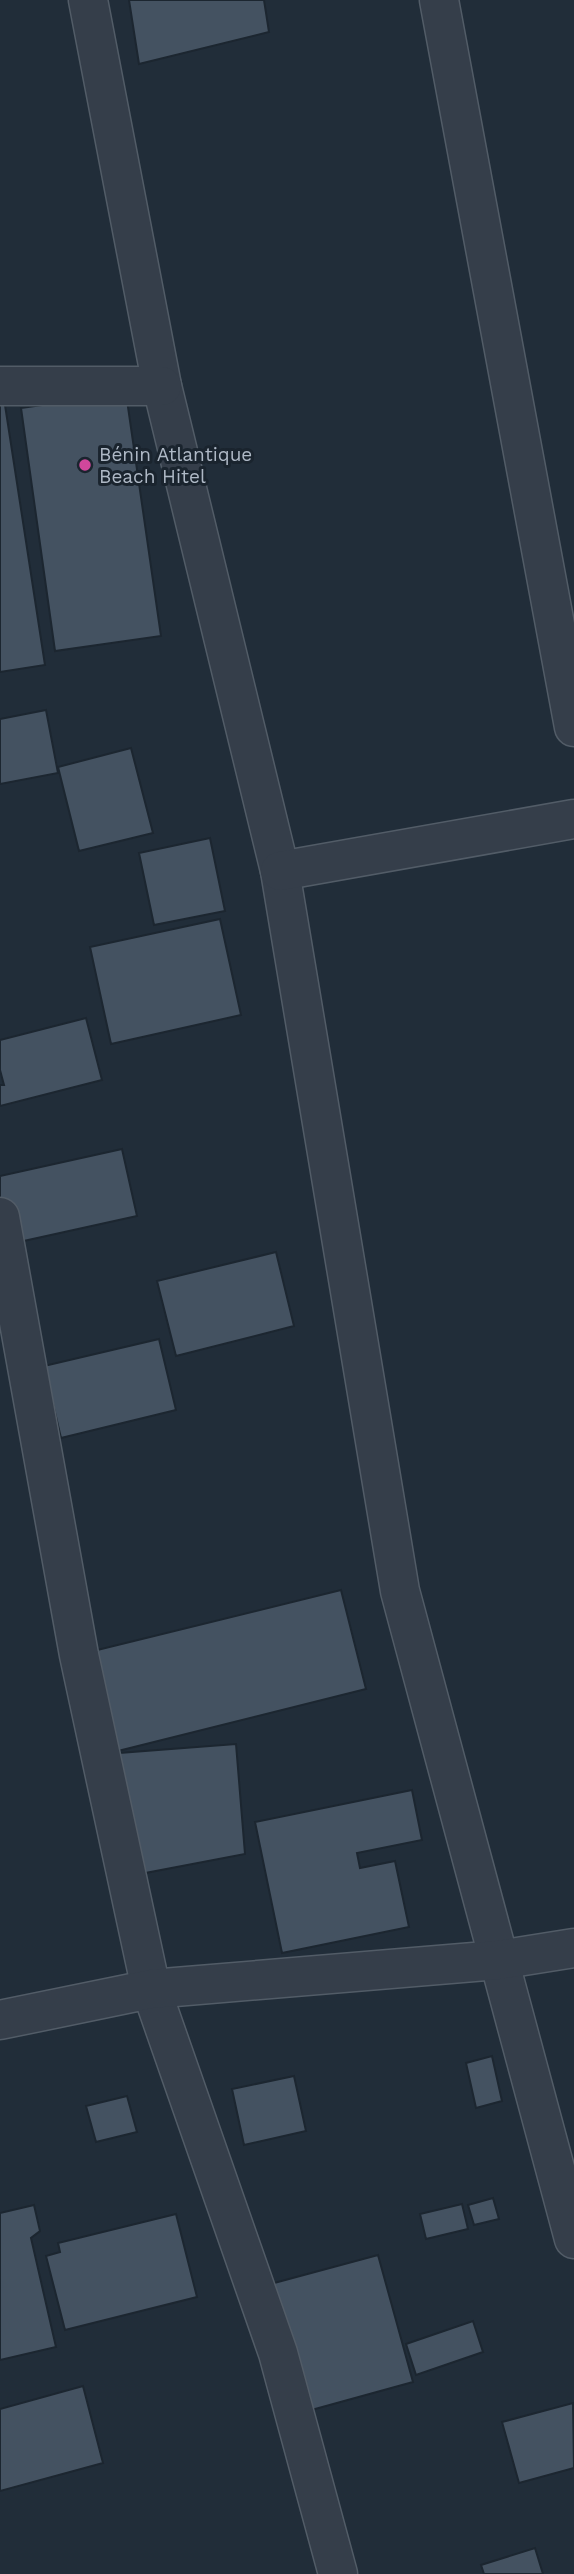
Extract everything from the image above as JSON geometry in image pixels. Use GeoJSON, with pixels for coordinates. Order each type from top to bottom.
{"type":"FeatureCollection","features":[{"type":"Feature","properties":{"kind":"street"},"geometry":{"type":"LineString","coordinates":[[88,0],[162,386],[280,871],[400,1591],[574,2239]]}},
{"type":"Feature","properties":{"kind":"street"},"geometry":{"type":"LineString","coordinates":[[439,0],[574,727]]}},
{"type":"Feature","properties":{"kind":"street"},"geometry":{"type":"LineString","coordinates":[[0,386],[162,386]]}},
{"type":"Feature","properties":{"kind":"street"},"geometry":{"type":"LineString","coordinates":[[280,871],[574,819]]}},
{"type":"Feature","properties":{"kind":"street"},"geometry":{"type":"LineString","coordinates":[[0,1217],[79,1655],[151,1989],[278,2353],[338,2574]]}},
{"type":"Feature","properties":{"kind":"street"},"geometry":{"type":"LineString","coordinates":[[0,2020],[151,1989],[498,1960],[574,1948]]}},
{"type":"Feature","properties":{"kind":"building"},"geometry":{"type":"Polygon","coordinates":[[[129,0],[264,0],[269,32],[139,64],[129,0]]]}},
{"type":"Feature","properties":{"kind":"building"},"geometry":{"type":"Polygon","coordinates":[[[0,392],[3,392],[45,665],[0,672],[0,392]]]}},
{"type":"Feature","properties":{"kind":"building"},"geometry":{"type":"Polygon","coordinates":[[[126,393],[161,636],[55,651],[21,408],[126,393]]]}},
{"type":"Feature","properties":{"kind":"building"},"geometry":{"type":"Polygon","coordinates":[[[46,710],[58,773],[0,784],[0,719],[46,710]]]}},
{"type":"Feature","properties":{"kind":"building"},"geometry":{"type":"Polygon","coordinates":[[[131,748],[153,833],[79,851],[58,767],[131,748]]]}},
{"type":"Feature","properties":{"kind":"building"},"geometry":{"type":"Polygon","coordinates":[[[210,838],[225,911],[154,925],[139,853],[210,838]]]}},
{"type":"Feature","properties":{"kind":"building"},"geometry":{"type":"Polygon","coordinates":[[[220,919],[241,1015],[111,1044],[90,947],[220,919]]]}},
{"type":"Feature","properties":{"kind":"building"},"geometry":{"type":"Polygon","coordinates":[[[86,1018],[102,1080],[0,1106],[0,1085],[4,1085],[0,1070],[0,1040],[86,1018]]]}},
{"type":"Feature","properties":{"kind":"building"},"geometry":{"type":"Polygon","coordinates":[[[122,1149],[137,1216],[10,1244],[0,1198],[0,1176],[122,1149]]]}},
{"type":"Feature","properties":{"kind":"building"},"geometry":{"type":"Polygon","coordinates":[[[276,1252],[294,1326],[176,1356],[157,1281],[276,1252]]]}},
{"type":"Feature","properties":{"kind":"building"},"geometry":{"type":"Polygon","coordinates":[[[159,1339],[176,1410],[61,1438],[44,1366],[159,1339]]]}},
{"type":"Feature","properties":{"kind":"building"},"geometry":{"type":"Polygon","coordinates":[[[341,1590],[366,1689],[106,1754],[81,1654],[341,1590]]]}},
{"type":"Feature","properties":{"kind":"building"},"geometry":{"type":"Polygon","coordinates":[[[236,1744],[245,1854],[140,1874],[106,1754],[236,1744]]]}},
{"type":"Feature","properties":{"kind":"building"},"geometry":{"type":"Polygon","coordinates":[[[412,1790],[422,1840],[357,1853],[360,1868],[395,1861],[409,1927],[282,1953],[255,1822],[412,1790]]]}},
{"type":"Feature","properties":{"kind":"building"},"geometry":{"type":"Polygon","coordinates":[[[492,2056],[502,2101],[476,2108],[466,2063],[492,2056]]]}},
{"type":"Feature","properties":{"kind":"building"},"geometry":{"type":"Polygon","coordinates":[[[294,2076],[306,2131],[244,2145],[232,2089],[294,2076]]]}},
{"type":"Feature","properties":{"kind":"building"},"geometry":{"type":"Polygon","coordinates":[[[127,2096],[137,2132],[96,2142],[86,2106],[127,2096]]]}},
{"type":"Feature","properties":{"kind":"building"},"geometry":{"type":"Polygon","coordinates":[[[493,2198],[499,2219],[474,2225],[468,2205],[493,2198]]]}},
{"type":"Feature","properties":{"kind":"building"},"geometry":{"type":"Polygon","coordinates":[[[462,2204],[468,2229],[426,2239],[420,2214],[462,2204]]]}},
{"type":"Feature","properties":{"kind":"building"},"geometry":{"type":"Polygon","coordinates":[[[34,2205],[40,2231],[31,2238],[56,2347],[0,2360],[0,2213],[34,2205]]]}},
{"type":"Feature","properties":{"kind":"building"},"geometry":{"type":"Polygon","coordinates":[[[176,2214],[197,2297],[65,2330],[46,2256],[60,2252],[58,2243],[176,2214]]]}},
{"type":"Feature","properties":{"kind":"building"},"geometry":{"type":"Polygon","coordinates":[[[378,2255],[413,2382],[297,2414],[263,2286],[378,2255]]]}},
{"type":"Feature","properties":{"kind":"building"},"geometry":{"type":"Polygon","coordinates":[[[473,2321],[483,2352],[416,2375],[406,2344],[473,2321]]]}},
{"type":"Feature","properties":{"kind":"building"},"geometry":{"type":"Polygon","coordinates":[[[83,2386],[103,2463],[0,2491],[0,2409],[83,2386]]]}},
{"type":"Feature","properties":{"kind":"building"},"geometry":{"type":"Polygon","coordinates":[[[573,2403],[574,2468],[519,2483],[502,2422],[573,2403]]]}},
{"type":"Feature","properties":{"kind":"building"},"geometry":{"type":"Polygon","coordinates":[[[535,2548],[543,2574],[484,2574],[481,2565],[535,2548]]]}},
{"type":"Feature","properties":{"kind":"place","name":"Bénin Atlantique Beach Hitel"},"geometry":{"type":"Point","coordinates":[85,465]}}]}
